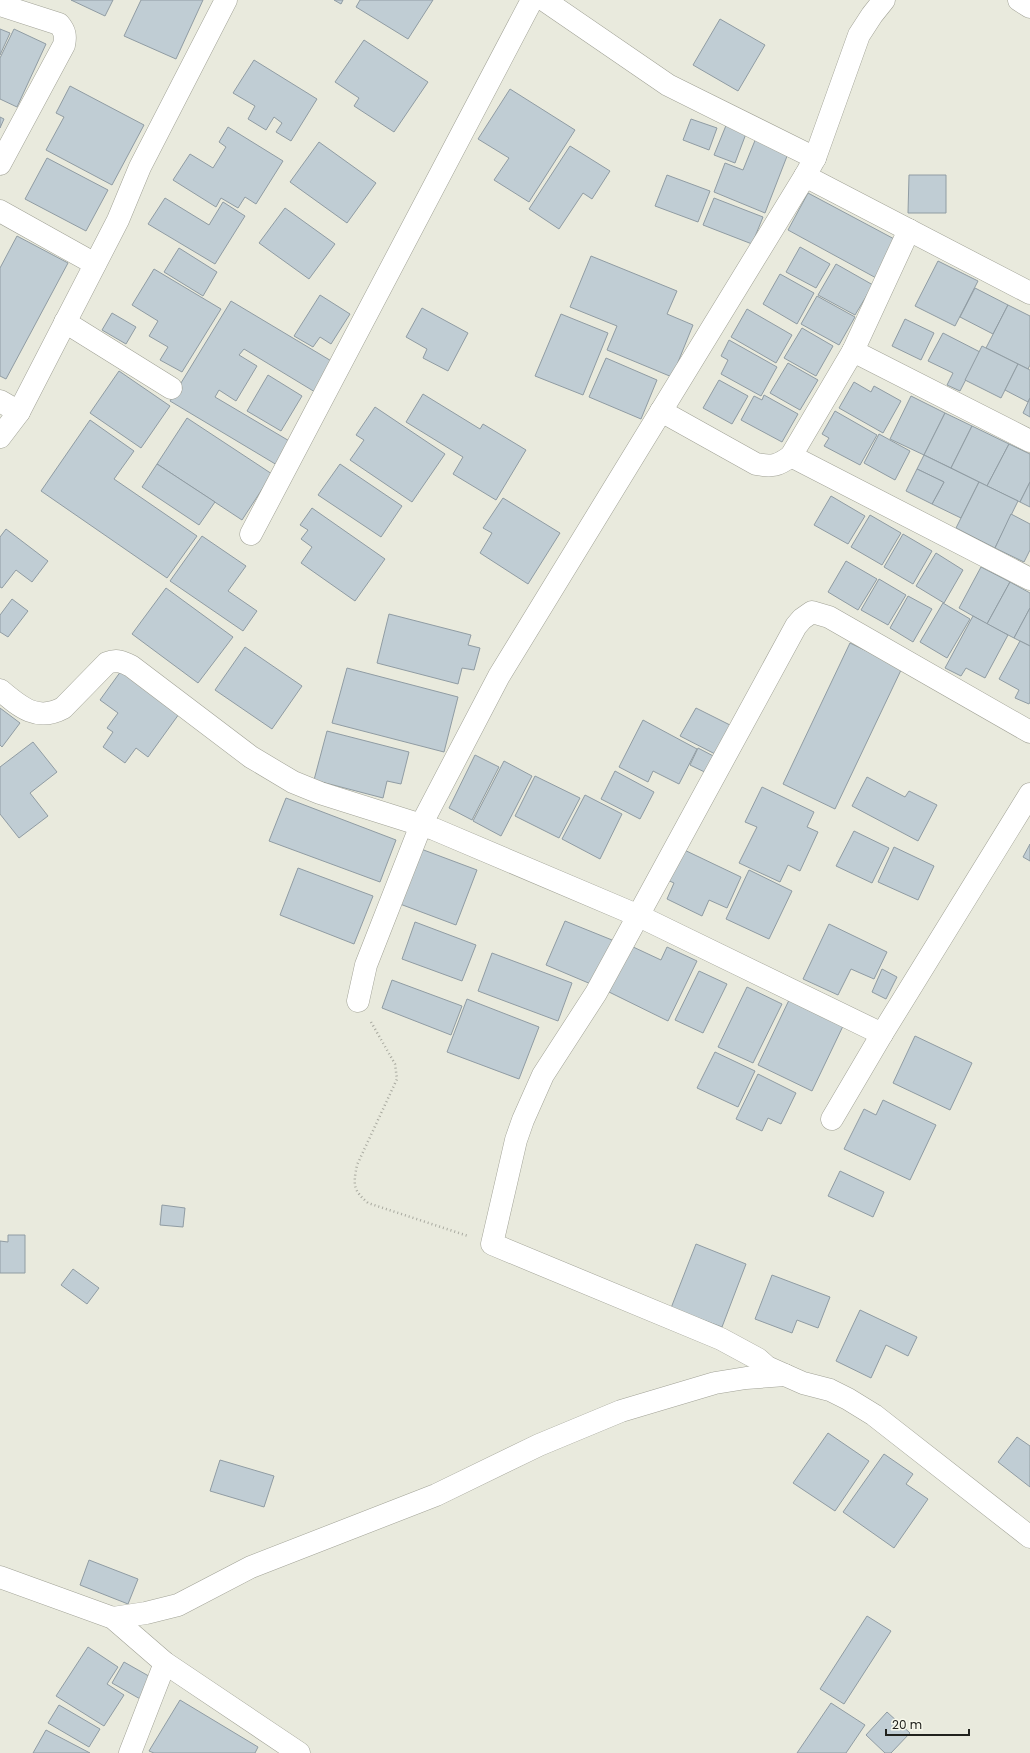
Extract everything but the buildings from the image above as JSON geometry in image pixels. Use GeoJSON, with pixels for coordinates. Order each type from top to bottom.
{"type":"FeatureCollection","features":[{"type":"Feature","properties":{"kind":"street"},"geometry":{"type":"LineString","coordinates":[[0,437],[19,412],[118,220],[140,167],[226,0]]}},
{"type":"Feature","properties":{"kind":"street"},"geometry":{"type":"LineString","coordinates":[[251,534],[532,0]]}},
{"type":"Feature","properties":{"kind":"street"},"geometry":{"type":"LineString","coordinates":[[544,0],[668,85],[815,158]]}},
{"type":"Feature","properties":{"kind":"street"},"geometry":{"type":"LineString","coordinates":[[358,1001],[366,965],[421,825],[499,676],[805,176],[815,158],[859,36],[872,15],[884,0]]}},
{"type":"Feature","properties":{"kind":"street"},"geometry":{"type":"LineString","coordinates":[[1019,0],[1030,7]]}},
{"type":"Feature","properties":{"kind":"street"},"geometry":{"type":"LineString","coordinates":[[0,5],[59,24],[63,29],[65,39],[64,45],[0,164]]}},
{"type":"Feature","properties":{"kind":"street"},"geometry":{"type":"LineString","coordinates":[[805,176],[1030,293]]}},
{"type":"Feature","properties":{"kind":"street"},"geometry":{"type":"LineString","coordinates":[[0,211],[95,264]]}},
{"type":"Feature","properties":{"kind":"street"},"geometry":{"type":"LineString","coordinates":[[661,411],[756,464],[770,467],[782,463],[791,456],[853,351],[909,230]]}},
{"type":"Feature","properties":{"kind":"street"},"geometry":{"type":"LineString","coordinates":[[65,322],[171,388]]}},
{"type":"Feature","properties":{"kind":"street"},"geometry":{"type":"LineString","coordinates":[[853,351],[1030,441]]}},
{"type":"Feature","properties":{"kind":"street"},"geometry":{"type":"LineString","coordinates":[[0,401],[19,412]]}},
{"type":"Feature","properties":{"kind":"street"},"geometry":{"type":"LineString","coordinates":[[791,456],[1030,579]]}},
{"type":"Feature","properties":{"kind":"street"},"geometry":{"type":"LineString","coordinates":[[1030,732],[829,617],[812,612],[807,614],[796,626],[596,994],[543,1075],[523,1120],[516,1140],[492,1244],[721,1339],[758,1359],[767,1367],[803,1383],[830,1390],[848,1399],[874,1415],[1030,1537]]}},
{"type":"Feature","properties":{"kind":"street"},"geometry":{"type":"LineString","coordinates":[[0,690],[19,706],[28,711],[46,714],[56,712],[63,708],[107,663],[119,661],[131,666],[251,757],[294,782],[320,793],[421,825],[639,916],[882,1034]]}},
{"type":"Feature","properties":{"kind":"street"},"geometry":{"type":"LineString","coordinates":[[832,1119],[882,1034],[1030,794]]}},
{"type":"Feature","properties":{"kind":"street"},"geometry":{"type":"LineString","coordinates":[[113,1618],[146,1613],[178,1605],[252,1567],[436,1494],[539,1445],[621,1411],[715,1383],[746,1378],[785,1375]]}},
{"type":"Feature","properties":{"kind":"street"},"geometry":{"type":"LineString","coordinates":[[0,1576],[113,1618],[165,1663],[299,1753]]}},
{"type":"Feature","properties":{"kind":"street"},"geometry":{"type":"LineString","coordinates":[[130,1753],[165,1663]]}},
{"type":"Feature","properties":{"kind":"path"},"geometry":{"type":"LineString","coordinates":[[358,1001],[395,1064],[397,1079],[357,1165],[354,1179],[357,1194],[368,1203],[492,1244]]}}]}
